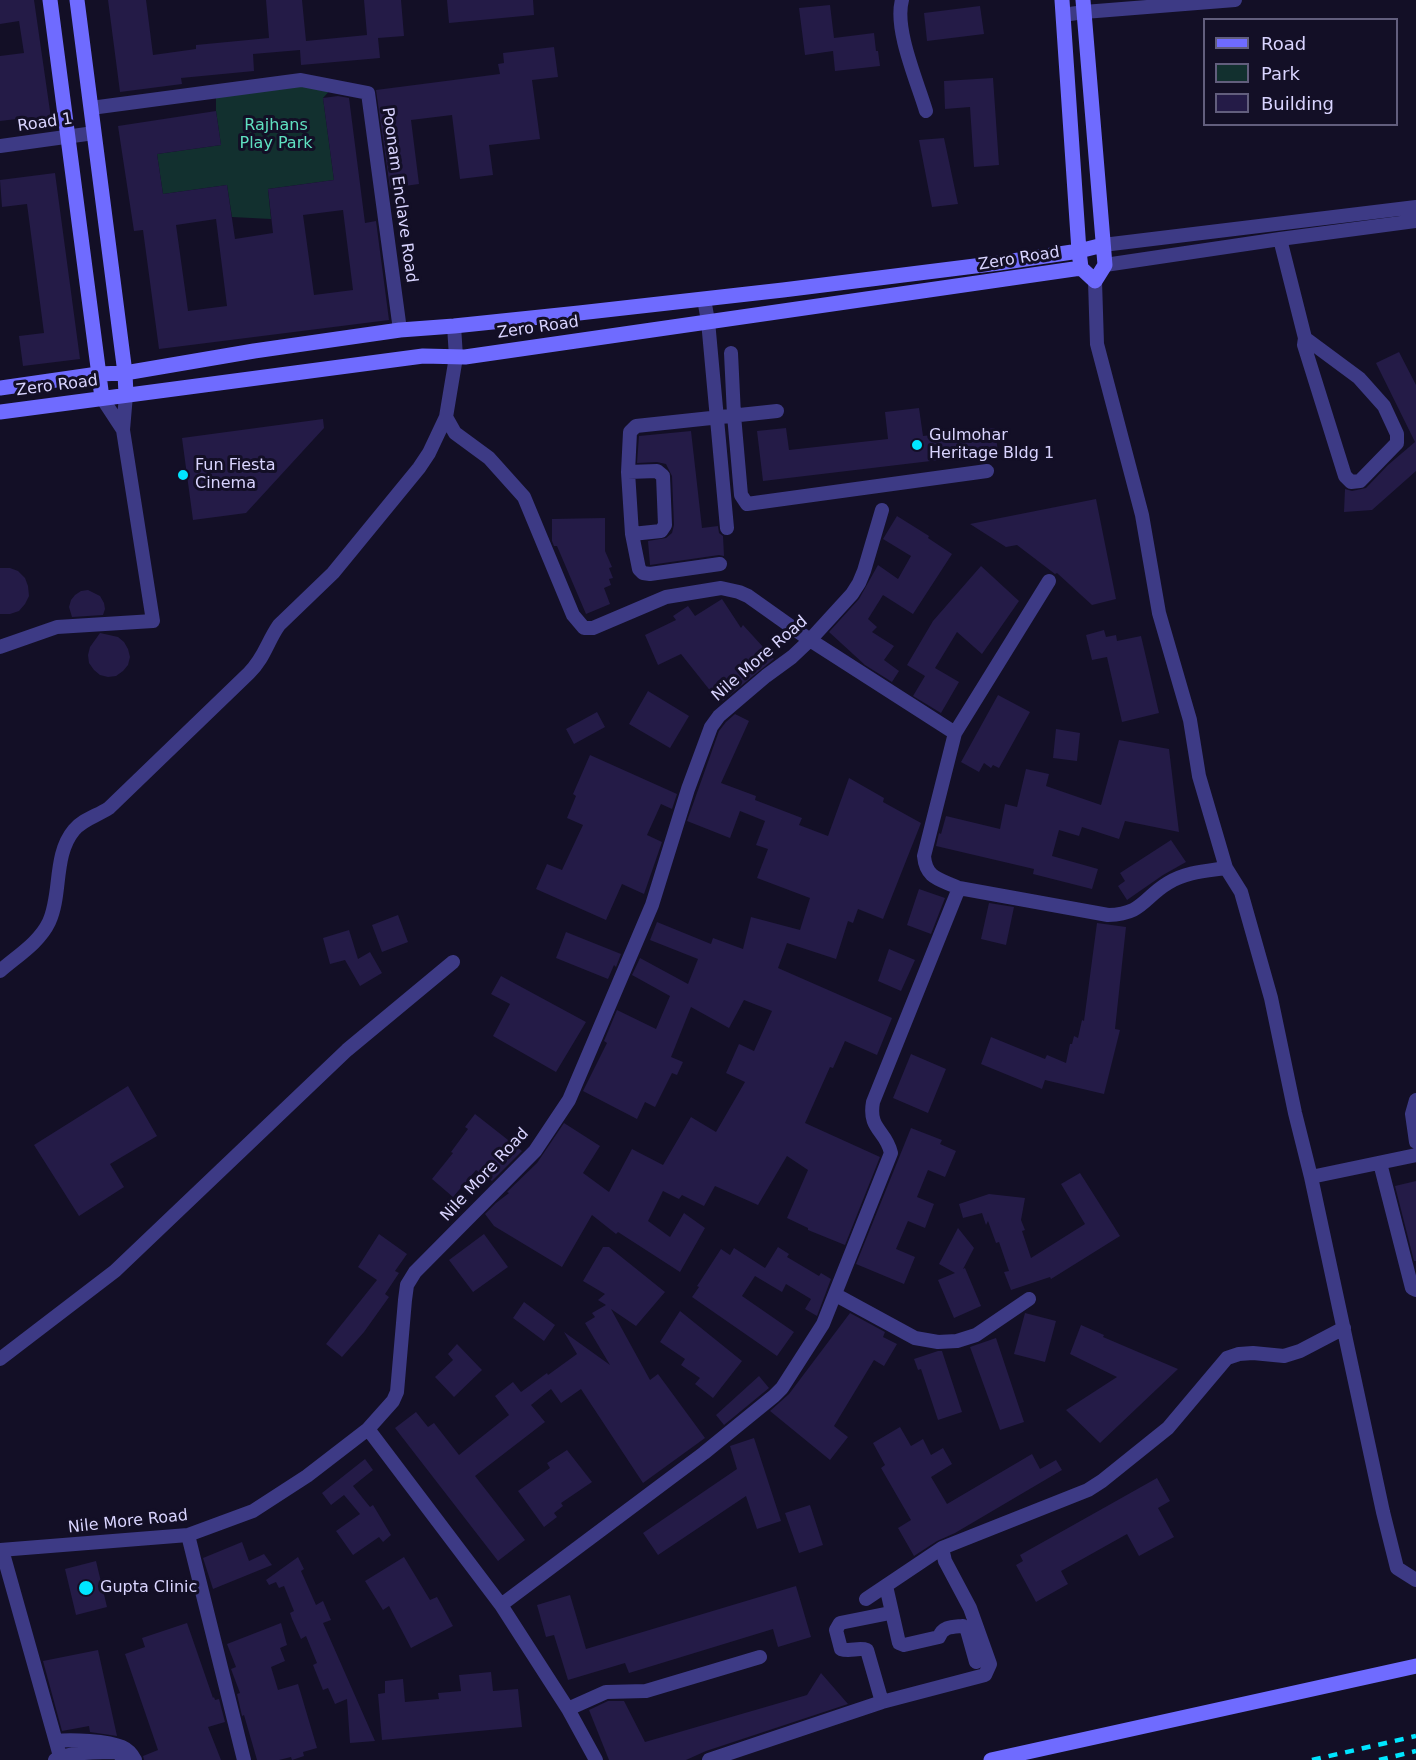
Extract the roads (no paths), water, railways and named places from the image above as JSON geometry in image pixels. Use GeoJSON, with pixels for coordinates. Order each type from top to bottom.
{"type":"FeatureCollection","features":[{"type":"Feature","properties":{"kind":"street"},"geometry":{"type":"LineString","coordinates":[[50,0],[102,399],[123,430]]}},
{"type":"Feature","properties":{"kind":"street"},"geometry":{"type":"LineString","coordinates":[[0,647],[57,627],[153,621],[123,430],[125,373],[77,0]]}},
{"type":"Feature","properties":{"kind":"street"},"geometry":{"type":"LineString","coordinates":[[902,0],[899,18],[901,33],[926,111]]}},
{"type":"Feature","properties":{"kind":"street"},"geometry":{"type":"LineString","coordinates":[[1095,281],[1081,268],[1062,7],[1235,0]]}},
{"type":"Feature","properties":{"kind":"street"},"geometry":{"type":"LineString","coordinates":[[1083,6],[1105,265],[1095,281],[1097,344],[1142,515],[1159,613],[1190,720],[1199,776],[1226,868],[1241,892],[1271,998],[1294,1113],[1311,1177],[1397,1568],[1416,1580]]}},
{"type":"Feature","properties":{"kind":"street","name":"Poonam Enclave Road"},"geometry":{"type":"LineString","coordinates":[[91,108],[301,80],[368,93],[400,330]]}},
{"type":"Feature","properties":{"kind":"street","name":"Road 1"},"geometry":{"type":"LineString","coordinates":[[0,146],[94,133]]}},
{"type":"Feature","properties":{"kind":"street"},"geometry":{"type":"LineString","coordinates":[[1103,245],[1416,207]]}},
{"type":"Feature","properties":{"kind":"street"},"geometry":{"type":"LineString","coordinates":[[1105,265],[1416,221]]}},
{"type":"Feature","properties":{"kind":"street"},"geometry":{"type":"LineString","coordinates":[[1280,239],[1305,338],[1304,345],[1345,476],[1351,482],[1360,481],[1397,443],[1397,434],[1384,406],[1359,378],[1305,338]]}},
{"type":"Feature","properties":{"kind":"street","name":"Zero Road"},"geometry":{"type":"LineString","coordinates":[[0,388],[98,374],[125,373],[254,351],[400,330],[704,299],[991,264],[1079,251],[1103,245]]}},
{"type":"Feature","properties":{"kind":"street"},"geometry":{"type":"LineString","coordinates":[[991,264],[993,282]]}},
{"type":"Feature","properties":{"kind":"street","name":"Zero Road"},"geometry":{"type":"LineString","coordinates":[[0,412],[423,356],[456,357],[1081,268]]}},
{"type":"Feature","properties":{"kind":"street"},"geometry":{"type":"LineString","coordinates":[[704,299],[727,528]]}},
{"type":"Feature","properties":{"kind":"street"},"geometry":{"type":"LineString","coordinates":[[0,971],[36,941],[45,929],[53,909],[63,854],[74,829],[83,821],[109,808],[257,664],[279,625],[333,573],[419,468],[429,453],[446,417],[456,357],[454,326]]}},
{"type":"Feature","properties":{"kind":"street"},"geometry":{"type":"LineString","coordinates":[[254,351],[256,377]]}},
{"type":"Feature","properties":{"kind":"street"},"geometry":{"type":"LineString","coordinates":[[731,353],[741,495],[747,504],[987,471]]}},
{"type":"Feature","properties":{"kind":"street"},"geometry":{"type":"LineString","coordinates":[[720,564],[650,574],[643,573],[639,569],[632,534],[628,472],[630,432],[636,426],[777,411]]}},
{"type":"Feature","properties":{"kind":"street"},"geometry":{"type":"LineString","coordinates":[[446,417],[455,433],[489,458],[524,497],[573,615],[584,628],[593,628],[666,597],[721,588],[739,592],[955,733]]}},
{"type":"Feature","properties":{"kind":"street"},"geometry":{"type":"LineString","coordinates":[[628,472],[657,471],[663,476],[665,525],[661,531],[632,534]]}},
{"type":"Feature","properties":{"kind":"street","name":"Nile More Road"},"geometry":{"type":"LineString","coordinates":[[1,1550],[188,1535],[253,1511],[307,1476],[368,1429],[393,1401],[397,1392],[407,1285],[415,1272],[535,1151],[574,1090],[652,905],[688,789],[711,727],[719,716],[792,657],[852,594],[859,583],[882,510]]}},
{"type":"Feature","properties":{"kind":"street"},"geometry":{"type":"LineString","coordinates":[[1049,581],[955,733],[924,856],[925,867],[930,875],[959,888],[1108,915],[1135,910],[1167,883],[1188,873],[1226,868]]}},
{"type":"Feature","properties":{"kind":"street"},"geometry":{"type":"LineString","coordinates":[[501,1605],[704,1453],[774,1396],[782,1388],[823,1324],[891,1153],[889,1144],[874,1124],[871,1114],[873,1102],[959,888]]}},
{"type":"Feature","properties":{"kind":"street"},"geometry":{"type":"LineString","coordinates":[[0,1359],[115,1271],[347,1050],[453,962]]}},
{"type":"Feature","properties":{"kind":"street"},"geometry":{"type":"LineString","coordinates":[[1416,1100],[1412,1114],[1416,1142]]}},
{"type":"Feature","properties":{"kind":"street"},"geometry":{"type":"LineString","coordinates":[[1311,1177],[1416,1155]]}},
{"type":"Feature","properties":{"kind":"street"},"geometry":{"type":"LineString","coordinates":[[1380,1163],[1412,1288],[1416,1290]]}},
{"type":"Feature","properties":{"kind":"street"},"geometry":{"type":"LineString","coordinates":[[836,1295],[915,1338],[938,1342],[957,1341],[976,1335],[1029,1299]]}},
{"type":"Feature","properties":{"kind":"street"},"geometry":{"type":"LineString","coordinates":[[866,1599],[942,1548],[1088,1490],[1102,1481],[1168,1428],[1227,1358],[1253,1353],[1284,1356],[1300,1351],[1344,1328]]}},
{"type":"Feature","properties":{"kind":"street"},"geometry":{"type":"LineString","coordinates":[[368,1429],[501,1605],[568,1709],[596,1760]]}},
{"type":"Feature","properties":{"kind":"street"},"geometry":{"type":"LineString","coordinates":[[188,1535],[244,1760]]}},
{"type":"Feature","properties":{"kind":"street"},"geometry":{"type":"LineString","coordinates":[[709,1760],[882,1702],[985,1675],[990,1664],[970,1608],[945,1561],[942,1548]]}},
{"type":"Feature","properties":{"kind":"street"},"geometry":{"type":"LineString","coordinates":[[1,1550],[56,1741],[57,1758],[116,1752],[132,1753],[135,1760]]}},
{"type":"Feature","properties":{"kind":"street"},"geometry":{"type":"LineString","coordinates":[[886,1586],[899,1643],[904,1645],[939,1637],[945,1628],[963,1626],[967,1630],[976,1662]]}},
{"type":"Feature","properties":{"kind":"street"},"geometry":{"type":"LineString","coordinates":[[882,1702],[867,1650],[862,1648],[847,1651],[841,1649],[836,1630],[840,1623],[885,1614]]}},
{"type":"Feature","properties":{"kind":"street"},"geometry":{"type":"LineString","coordinates":[[568,1709],[606,1692],[646,1691],[760,1657]]}},
{"type":"Feature","properties":{"kind":"street"},"geometry":{"type":"LineString","coordinates":[[991,1760],[1416,1666]]}},
{"type":"Feature","properties":{"kind":"street"},"geometry":{"type":"LineString","coordinates":[[56,1741],[104,1743],[121,1754]]}},
{"type":"Feature","properties":{"kind":"railway"},"geometry":{"type":"LineString","coordinates":[[1312,1760],[1416,1736]]}},
{"type":"Feature","properties":{"kind":"railway"},"geometry":{"type":"LineString","coordinates":[[1379,1760],[1416,1751]]}},
{"type":"Feature","properties":{"kind":"place","name":"Gulmohar Heritage Bldg 1"},"geometry":{"type":"Point","coordinates":[917,445]}},
{"type":"Feature","properties":{"kind":"place","name":"Fun Fiesta Cinema"},"geometry":{"type":"Point","coordinates":[183,475]}},
{"type":"Feature","properties":{"kind":"place","name":"Gupta Clinic"},"geometry":{"type":"Point","coordinates":[86,1588]}},
{"type":"Feature","properties":{"kind":"park label","name":"Rajhans Play Park"},"geometry":{"type":"Point","coordinates":[276,135]}}]}
